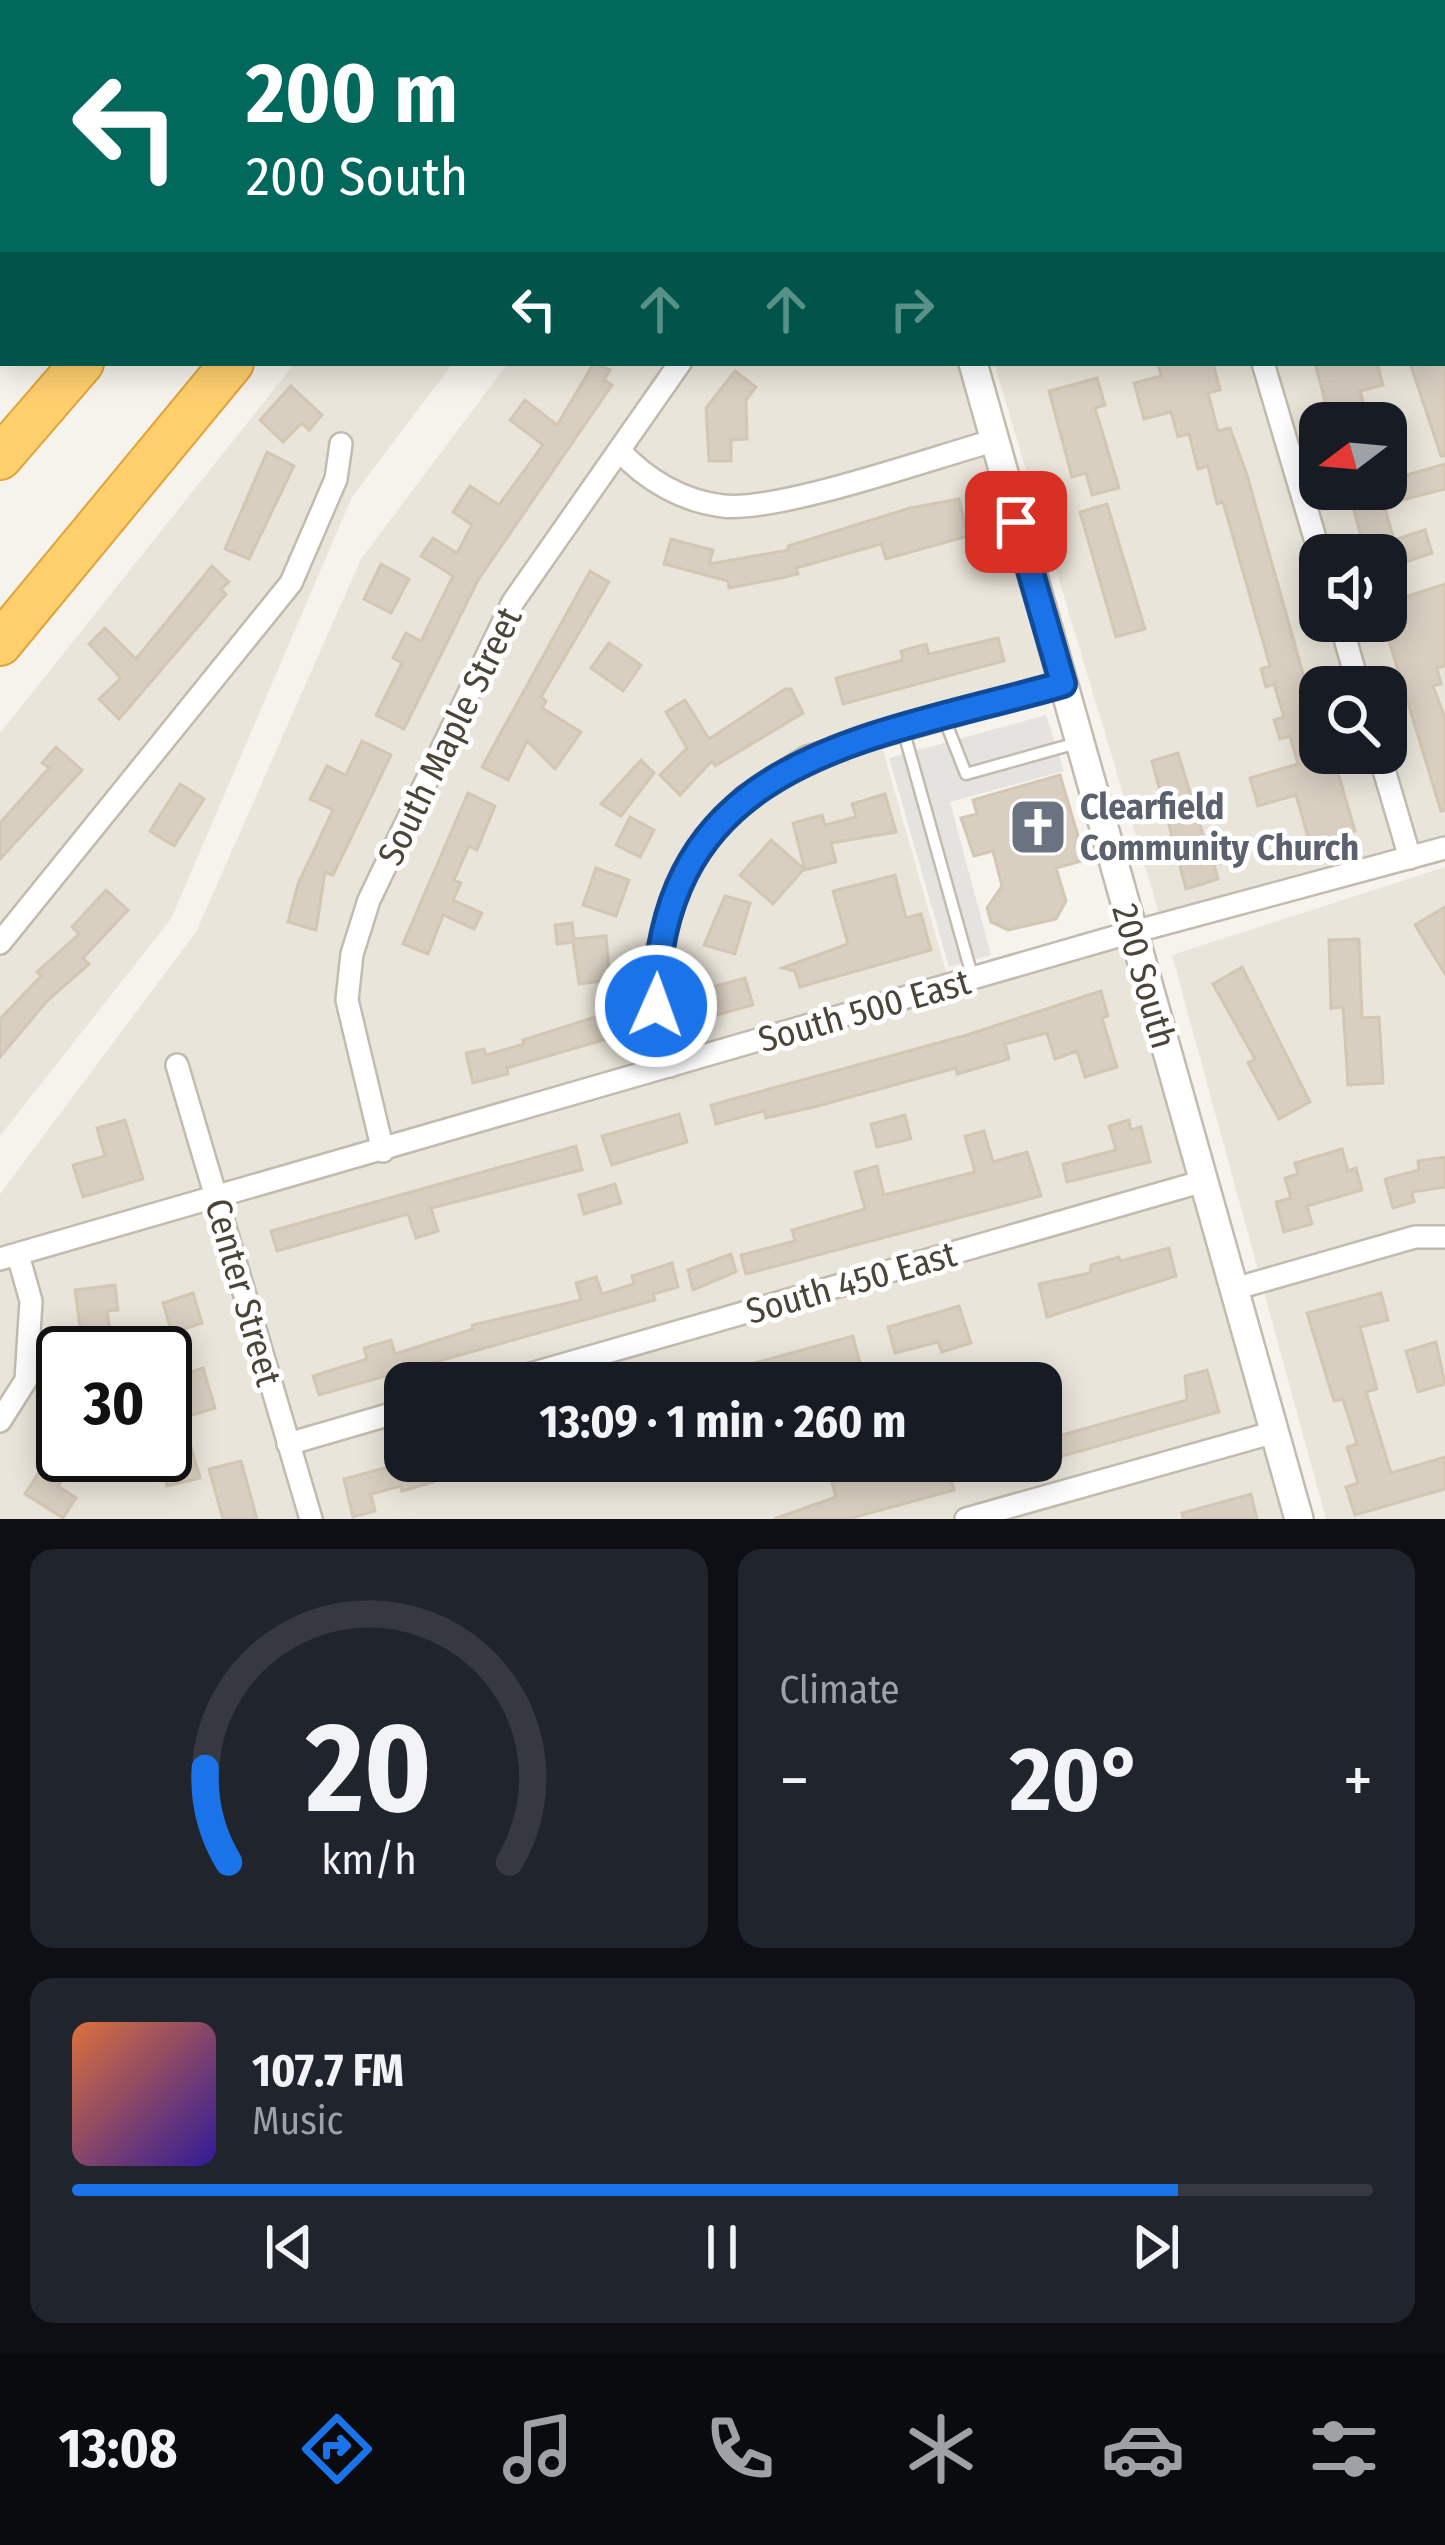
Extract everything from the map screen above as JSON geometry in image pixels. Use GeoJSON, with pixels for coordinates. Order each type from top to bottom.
{"type":"FeatureCollection","features":[{"type":"Feature","properties":{"kind":"highway"},"geometry":{"type":"LineString","coordinates":[[0,458],[79,366]]}},
{"type":"Feature","properties":{"kind":"highway"},"geometry":{"type":"LineString","coordinates":[[0,644],[230,366]]}},
{"type":"Feature","properties":{"kind":"street","name":"South Maple Street"},"geometry":{"type":"LineString","coordinates":[[383,1151],[347,1000],[352,954],[370,900],[513,602],[678,366]]}},
{"type":"Feature","properties":{"kind":"street","name":"200 South"},"geometry":{"type":"LineString","coordinates":[[974,366],[1299,1519]]}},
{"type":"Feature","properties":{"kind":"street"},"geometry":{"type":"LineString","coordinates":[[1264,366],[1314,534]]}},
{"type":"Feature","properties":{"kind":"street"},"geometry":{"type":"LineString","coordinates":[[619,450],[680,496],[726,506],[786,498],[993,441]]}},
{"type":"Feature","properties":{"kind":"street"},"geometry":{"type":"LineString","coordinates":[[0,943],[291,583],[336,479],[341,444]]}},
{"type":"Feature","properties":{"kind":"street"},"geometry":{"type":"LineString","coordinates":[[670,1066],[656,1006],[657,950],[685,874],[713,830],[744,797],[807,757],[1063,684]]}},
{"type":"Feature","properties":{"kind":"street"},"geometry":{"type":"LineString","coordinates":[[1385,774],[1410,858]]}},
{"type":"Feature","properties":{"kind":"street","name":"South 500 East"},"geometry":{"type":"LineString","coordinates":[[9,1257],[1133,932],[1445,848]]}},
{"type":"Feature","properties":{"kind":"street","name":"Center Street"},"geometry":{"type":"LineString","coordinates":[[177,1065],[310,1519]]}},
{"type":"Feature","properties":{"kind":"street","name":"South 450 East"},"geometry":{"type":"LineString","coordinates":[[572,1362],[1204,1181]]}},
{"type":"Feature","properties":{"kind":"street"},"geometry":{"type":"LineString","coordinates":[[1234,1288],[1415,1237],[1445,1237]]}},
{"type":"Feature","properties":{"kind":"street"},"geometry":{"type":"LineString","coordinates":[[0,1421],[26,1380],[31,1301],[9,1257]]}},
{"type":"Feature","properties":{"kind":"street"},"geometry":{"type":"LineString","coordinates":[[288,1444],[384,1416]]}},
{"type":"Feature","properties":{"kind":"street"},"geometry":{"type":"LineString","coordinates":[[966,1519],[1275,1432]]}},
{"type":"Feature","properties":{"kind":"lane"},"geometry":{"type":"LineString","coordinates":[[944,718],[966,774],[1079,742]]}},
{"type":"Feature","properties":{"kind":"lane"},"geometry":{"type":"LineString","coordinates":[[903,729],[974,979]]}},
{"type":"Feature","properties":{"kind":"shaded area"},"geometry":{"type":"Polygon","coordinates":[[[293,366],[451,366],[352,497],[171,919],[0,1136],[0,733],[293,366]]]}},
{"type":"Feature","properties":{"kind":"shaded area"},"geometry":{"type":"Polygon","coordinates":[[[506,366],[960,366],[1050,678],[877,729],[953,996],[1125,947],[1286,1519],[0,1519],[0,1194],[196,932],[361,559],[506,366]]]}},
{"type":"Feature","properties":{"kind":"shaded area"},"geometry":{"type":"Polygon","coordinates":[[[995,366],[1445,366],[1445,841],[1161,920],[995,366]]]}},
{"type":"Feature","properties":{"kind":"shaded area"},"geometry":{"type":"Polygon","coordinates":[[[1046,715],[1064,771],[950,802],[991,955],[949,967],[889,758],[1046,715]]]}},
{"type":"Feature","properties":{"kind":"shaded area"},"geometry":{"type":"Polygon","coordinates":[[[1445,867],[1445,1519],[1326,1519],[1172,955],[1445,867]]]}},
{"type":"Feature","properties":{"kind":"building"},"geometry":{"type":"Polygon","coordinates":[[[592,366],[610,370],[604,380],[612,385],[478,580],[404,729],[376,715],[402,663],[393,658],[406,633],[421,641],[453,576],[421,556],[433,538],[457,553],[472,525],[453,512],[470,486],[499,505],[543,445],[510,420],[525,400],[557,425],[592,366]]]}},
{"type":"Feature","properties":{"kind":"building"},"geometry":{"type":"Polygon","coordinates":[[[1159,366],[1214,366],[1220,390],[1208,393],[1218,431],[1230,428],[1247,475],[1301,666],[1299,774],[1338,774],[1355,831],[1310,844],[1296,795],[1258,806],[1250,778],[1298,764],[1290,736],[1280,739],[1274,720],[1284,717],[1274,684],[1266,687],[1261,669],[1270,666],[1223,502],[1217,504],[1208,466],[1198,469],[1189,434],[1178,437],[1171,412],[1144,419],[1134,383],[1161,376],[1159,366]]]}},
{"type":"Feature","properties":{"kind":"building"},"geometry":{"type":"Polygon","coordinates":[[[1316,366],[1378,366],[1383,385],[1360,391],[1363,402],[1325,402],[1316,366]]]}},
{"type":"Feature","properties":{"kind":"building"},"geometry":{"type":"Polygon","coordinates":[[[1411,366],[1445,366],[1445,456],[1441,456],[1411,366]]]}},
{"type":"Feature","properties":{"kind":"building"},"geometry":{"type":"Polygon","coordinates":[[[735,371],[756,387],[746,400],[747,439],[731,440],[731,461],[709,461],[706,408],[735,371]]]}},
{"type":"Feature","properties":{"kind":"building"},"geometry":{"type":"Polygon","coordinates":[[[1097,378],[1105,405],[1095,408],[1119,488],[1092,495],[1086,473],[1072,477],[1049,391],[1097,378]]]}},
{"type":"Feature","properties":{"kind":"building"},"geometry":{"type":"Polygon","coordinates":[[[291,386],[322,415],[309,430],[302,423],[283,442],[260,420],[291,386]]]}},
{"type":"Feature","properties":{"kind":"building"},"geometry":{"type":"Polygon","coordinates":[[[267,452],[294,466],[249,559],[225,549],[267,452]]]}},
{"type":"Feature","properties":{"kind":"building"},"geometry":{"type":"Polygon","coordinates":[[[1445,464],[1445,489],[1407,499],[1407,475],[1445,464]]]}},
{"type":"Feature","properties":{"kind":"building"},"geometry":{"type":"Polygon","coordinates":[[[959,499],[968,536],[886,559],[881,544],[796,568],[798,574],[729,588],[728,581],[664,564],[671,539],[713,550],[709,564],[789,550],[788,546],[910,508],[959,499]]]}},
{"type":"Feature","properties":{"kind":"building"},"geometry":{"type":"Polygon","coordinates":[[[1107,504],[1145,629],[1116,637],[1080,512],[1107,504]]]}},
{"type":"Feature","properties":{"kind":"building"},"geometry":{"type":"Polygon","coordinates":[[[1354,510],[1385,510],[1392,534],[1360,534],[1354,510]]]}},
{"type":"Feature","properties":{"kind":"building"},"geometry":{"type":"Polygon","coordinates":[[[1425,530],[1432,553],[1407,562],[1407,536],[1425,530]]]}},
{"type":"Feature","properties":{"kind":"building"},"geometry":{"type":"Polygon","coordinates":[[[381,564],[409,579],[391,613],[364,599],[381,564]]]}},
{"type":"Feature","properties":{"kind":"building"},"geometry":{"type":"Polygon","coordinates":[[[212,566],[229,582],[221,589],[226,594],[119,719],[99,699],[121,678],[89,644],[105,628],[136,659],[212,566]]]}},
{"type":"Feature","properties":{"kind":"building"},"geometry":{"type":"Polygon","coordinates":[[[590,571],[609,582],[541,697],[546,701],[542,708],[581,732],[555,769],[527,741],[508,780],[482,767],[590,571]]]}},
{"type":"Feature","properties":{"kind":"building"},"geometry":{"type":"Polygon","coordinates":[[[1445,584],[1445,666],[1437,668],[1441,684],[1433,686],[1445,718],[1445,810],[1441,811],[1407,700],[1407,666],[1397,666],[1389,642],[1407,642],[1407,596],[1445,584]]]}},
{"type":"Feature","properties":{"kind":"building"},"geometry":{"type":"Polygon","coordinates":[[[998,638],[1004,661],[843,704],[836,678],[903,660],[901,651],[926,644],[929,654],[998,638]]]}},
{"type":"Feature","properties":{"kind":"building"},"geometry":{"type":"Polygon","coordinates":[[[609,643],[641,665],[623,691],[591,668],[609,643]]]}},
{"type":"Feature","properties":{"kind":"building"},"geometry":{"type":"Polygon","coordinates":[[[791,689],[803,713],[715,766],[712,761],[680,795],[660,775],[687,748],[666,712],[685,700],[709,739],[791,689]]]}},
{"type":"Feature","properties":{"kind":"building"},"geometry":{"type":"Polygon","coordinates":[[[362,741],[391,755],[333,875],[325,872],[316,930],[288,922],[298,884],[333,810],[310,799],[327,766],[346,775],[362,741]]]}},
{"type":"Feature","properties":{"kind":"building"},"geometry":{"type":"Polygon","coordinates":[[[56,747],[82,770],[0,859],[0,823],[49,768],[42,763],[56,747]]]}},
{"type":"Feature","properties":{"kind":"building"},"geometry":{"type":"Polygon","coordinates":[[[1178,753],[1206,845],[1224,840],[1231,860],[1214,865],[1218,879],[1186,889],[1152,761],[1178,753]]]}},
{"type":"Feature","properties":{"kind":"building"},"geometry":{"type":"Polygon","coordinates":[[[641,760],[654,773],[621,816],[601,804],[641,760]]]}},
{"type":"Feature","properties":{"kind":"building"},"geometry":{"type":"Polygon","coordinates":[[[1060,775],[1085,860],[1056,868],[1066,901],[1056,919],[1008,930],[991,922],[987,908],[1002,886],[993,851],[974,856],[961,818],[977,814],[973,800],[1060,775]]]}},
{"type":"Feature","properties":{"kind":"building"},"geometry":{"type":"Polygon","coordinates":[[[180,784],[204,799],[174,846],[150,831],[180,784]]]}},
{"type":"Feature","properties":{"kind":"building"},"geometry":{"type":"Polygon","coordinates":[[[468,793],[495,806],[477,850],[469,846],[454,880],[461,883],[453,900],[482,913],[474,929],[443,915],[428,954],[403,944],[468,793]]]}},
{"type":"Feature","properties":{"kind":"building"},"geometry":{"type":"Polygon","coordinates":[[[885,794],[896,832],[831,843],[836,862],[805,870],[793,823],[822,815],[825,825],[856,817],[852,804],[885,794]]]}},
{"type":"Feature","properties":{"kind":"building"},"geometry":{"type":"Polygon","coordinates":[[[630,817],[654,830],[640,857],[616,845],[630,817]]]}},
{"type":"Feature","properties":{"kind":"building"},"geometry":{"type":"Polygon","coordinates":[[[771,840],[804,869],[773,904],[740,875],[771,840]]]}},
{"type":"Feature","properties":{"kind":"building"},"geometry":{"type":"Polygon","coordinates":[[[596,868],[629,880],[616,916],[583,905],[596,868]]]}},
{"type":"Feature","properties":{"kind":"building"},"geometry":{"type":"Polygon","coordinates":[[[895,875],[906,918],[921,914],[931,950],[800,987],[795,971],[782,968],[848,944],[833,891],[895,875]]]}},
{"type":"Feature","properties":{"kind":"building"},"geometry":{"type":"Polygon","coordinates":[[[106,890],[128,910],[83,958],[89,964],[47,1001],[0,1057],[0,1019],[41,976],[37,972],[79,934],[72,927],[106,890]]]}},
{"type":"Feature","properties":{"kind":"building"},"geometry":{"type":"Polygon","coordinates":[[[725,896],[750,903],[735,954],[704,945],[725,896]]]}},
{"type":"Feature","properties":{"kind":"building"},"geometry":{"type":"Polygon","coordinates":[[[1445,907],[1445,974],[1415,925],[1445,907]]]}},
{"type":"Feature","properties":{"kind":"building"},"geometry":{"type":"Polygon","coordinates":[[[572,923],[574,939],[606,936],[610,980],[579,984],[573,942],[557,944],[555,925],[572,923]]]}},
{"type":"Feature","properties":{"kind":"building"},"geometry":{"type":"Polygon","coordinates":[[[1359,939],[1362,1018],[1379,1017],[1383,1083],[1348,1085],[1343,1007],[1331,1008],[1329,940],[1359,939]]]}},
{"type":"Feature","properties":{"kind":"building"},"geometry":{"type":"Polygon","coordinates":[[[1242,967],[1310,1102],[1279,1119],[1248,1063],[1255,1059],[1213,984],[1242,967]]]}},
{"type":"Feature","properties":{"kind":"building"},"geometry":{"type":"Polygon","coordinates":[[[745,978],[753,1005],[698,1020],[690,993],[745,978]]]}},
{"type":"Feature","properties":{"kind":"building"},"geometry":{"type":"Polygon","coordinates":[[[1101,991],[1108,1016],[1102,1018],[1117,1067],[1085,1077],[1077,1051],[1055,1059],[1047,1033],[1005,1044],[1009,1059],[957,1074],[956,1068],[814,1107],[766,1118],[764,1111],[716,1124],[711,1105],[967,1035],[1101,991]]]}},
{"type":"Feature","properties":{"kind":"building"},"geometry":{"type":"Polygon","coordinates":[[[617,1010],[624,1034],[507,1068],[508,1074],[473,1083],[466,1053],[484,1049],[486,1055],[617,1010]]]}},
{"type":"Feature","properties":{"kind":"building"},"geometry":{"type":"Polygon","coordinates":[[[679,1114],[687,1142],[612,1165],[602,1136],[679,1114]]]}},
{"type":"Feature","properties":{"kind":"building"},"geometry":{"type":"Polygon","coordinates":[[[905,1115],[911,1139],[877,1147],[871,1124],[905,1115]]]}},
{"type":"Feature","properties":{"kind":"building"},"geometry":{"type":"Polygon","coordinates":[[[125,1120],[143,1179],[83,1197],[73,1165],[105,1156],[97,1128],[125,1120]]]}},
{"type":"Feature","properties":{"kind":"building"},"geometry":{"type":"Polygon","coordinates":[[[1129,1120],[1131,1130],[1141,1127],[1150,1162],[1067,1182],[1063,1164],[1116,1150],[1109,1126],[1129,1120]]]}},
{"type":"Feature","properties":{"kind":"building"},"geometry":{"type":"Polygon","coordinates":[[[984,1131],[993,1162],[1027,1152],[1041,1196],[746,1274],[741,1255],[795,1241],[792,1230],[865,1209],[855,1172],[877,1166],[884,1195],[975,1172],[965,1136],[984,1131]]]}},
{"type":"Feature","properties":{"kind":"building"},"geometry":{"type":"Polygon","coordinates":[[[576,1146],[582,1170],[431,1208],[438,1231],[416,1238],[408,1214],[277,1251],[271,1231],[576,1146]]]}},
{"type":"Feature","properties":{"kind":"building"},"geometry":{"type":"Polygon","coordinates":[[[1342,1149],[1348,1171],[1356,1168],[1362,1190],[1307,1206],[1312,1224],[1284,1232],[1276,1202],[1291,1198],[1285,1178],[1298,1174],[1295,1163],[1342,1149]]]}},
{"type":"Feature","properties":{"kind":"building"},"geometry":{"type":"Polygon","coordinates":[[[1445,1157],[1445,1187],[1412,1192],[1414,1202],[1393,1208],[1385,1179],[1419,1170],[1418,1161],[1445,1157]]]}},
{"type":"Feature","properties":{"kind":"building"},"geometry":{"type":"Polygon","coordinates":[[[615,1184],[621,1203],[584,1214],[579,1195],[615,1184]]]}},
{"type":"Feature","properties":{"kind":"building"},"geometry":{"type":"Polygon","coordinates":[[[1169,1248],[1176,1276],[1047,1317],[1039,1284],[1090,1273],[1091,1265],[1119,1257],[1120,1261],[1169,1248]]]}},
{"type":"Feature","properties":{"kind":"building"},"geometry":{"type":"Polygon","coordinates":[[[731,1254],[736,1272],[693,1290],[688,1270],[731,1254]]]}},
{"type":"Feature","properties":{"kind":"building"},"geometry":{"type":"Polygon","coordinates":[[[672,1263],[678,1287],[653,1294],[655,1300],[436,1362],[384,1362],[384,1377],[319,1395],[313,1376],[367,1359],[364,1348],[391,1340],[395,1354],[473,1329],[472,1325],[581,1300],[576,1283],[596,1277],[602,1294],[634,1284],[632,1276],[672,1263]]]}},
{"type":"Feature","properties":{"kind":"building"},"geometry":{"type":"Polygon","coordinates":[[[115,1285],[118,1310],[107,1311],[109,1326],[80,1326],[75,1290],[115,1285]]]}},
{"type":"Feature","properties":{"kind":"building"},"geometry":{"type":"Polygon","coordinates":[[[193,1293],[202,1323],[170,1326],[163,1303],[193,1293]]]}},
{"type":"Feature","properties":{"kind":"building"},"geometry":{"type":"Polygon","coordinates":[[[1381,1293],[1388,1320],[1360,1327],[1377,1389],[1366,1392],[1391,1473],[1445,1457],[1445,1489],[1355,1515],[1346,1487],[1358,1483],[1347,1447],[1357,1444],[1343,1399],[1334,1401],[1307,1313],[1381,1293]]]}},
{"type":"Feature","properties":{"kind":"building"},"geometry":{"type":"Polygon","coordinates":[[[959,1306],[971,1343],[942,1352],[938,1342],[895,1353],[888,1327],[959,1306]]]}},
{"type":"Feature","properties":{"kind":"building"},"geometry":{"type":"Polygon","coordinates":[[[853,1336],[860,1362],[758,1362],[853,1336]]]}},
{"type":"Feature","properties":{"kind":"building"},"geometry":{"type":"Polygon","coordinates":[[[1436,1342],[1445,1384],[1418,1392],[1406,1351],[1436,1342]]]}},
{"type":"Feature","properties":{"kind":"building"},"geometry":{"type":"Polygon","coordinates":[[[203,1368],[215,1408],[192,1415],[192,1372],[203,1368]]]}},
{"type":"Feature","properties":{"kind":"building"},"geometry":{"type":"Polygon","coordinates":[[[1207,1370],[1219,1412],[1062,1456],[1062,1435],[1187,1400],[1185,1376],[1207,1370]]]}},
{"type":"Feature","properties":{"kind":"building"},"geometry":{"type":"Polygon","coordinates":[[[192,1450],[200,1478],[192,1480],[192,1450]]]}},
{"type":"Feature","properties":{"kind":"building"},"geometry":{"type":"Polygon","coordinates":[[[241,1461],[257,1519],[223,1519],[209,1469],[241,1461]]]}},
{"type":"Feature","properties":{"kind":"building"},"geometry":{"type":"Polygon","coordinates":[[[384,1468],[384,1482],[433,1482],[371,1494],[375,1511],[353,1517],[344,1479],[384,1468]]]}},
{"type":"Feature","properties":{"kind":"building"},"geometry":{"type":"Polygon","coordinates":[[[36,1477],[36,1482],[61,1482],[58,1486],[76,1498],[63,1518],[25,1494],[36,1477]]]}},
{"type":"Feature","properties":{"kind":"building"},"geometry":{"type":"Polygon","coordinates":[[[832,1482],[951,1482],[954,1490],[848,1519],[774,1519],[836,1497],[832,1482]]]}},
{"type":"Feature","properties":{"kind":"building"},"geometry":{"type":"Polygon","coordinates":[[[1251,1494],[1257,1519],[1183,1519],[1182,1513],[1251,1494]]]}},
{"type":"Feature","properties":{"kind":"place","name":"Clearfield Community Church"},"geometry":{"type":"Point","coordinates":[1038,827]}},
{"type":"Feature","properties":{"kind":"route"},"geometry":{"type":"LineString","coordinates":[[656,1006],[657,950],[685,874],[713,830],[744,797],[807,757],[1063,684],[1016,522]]}}]}
